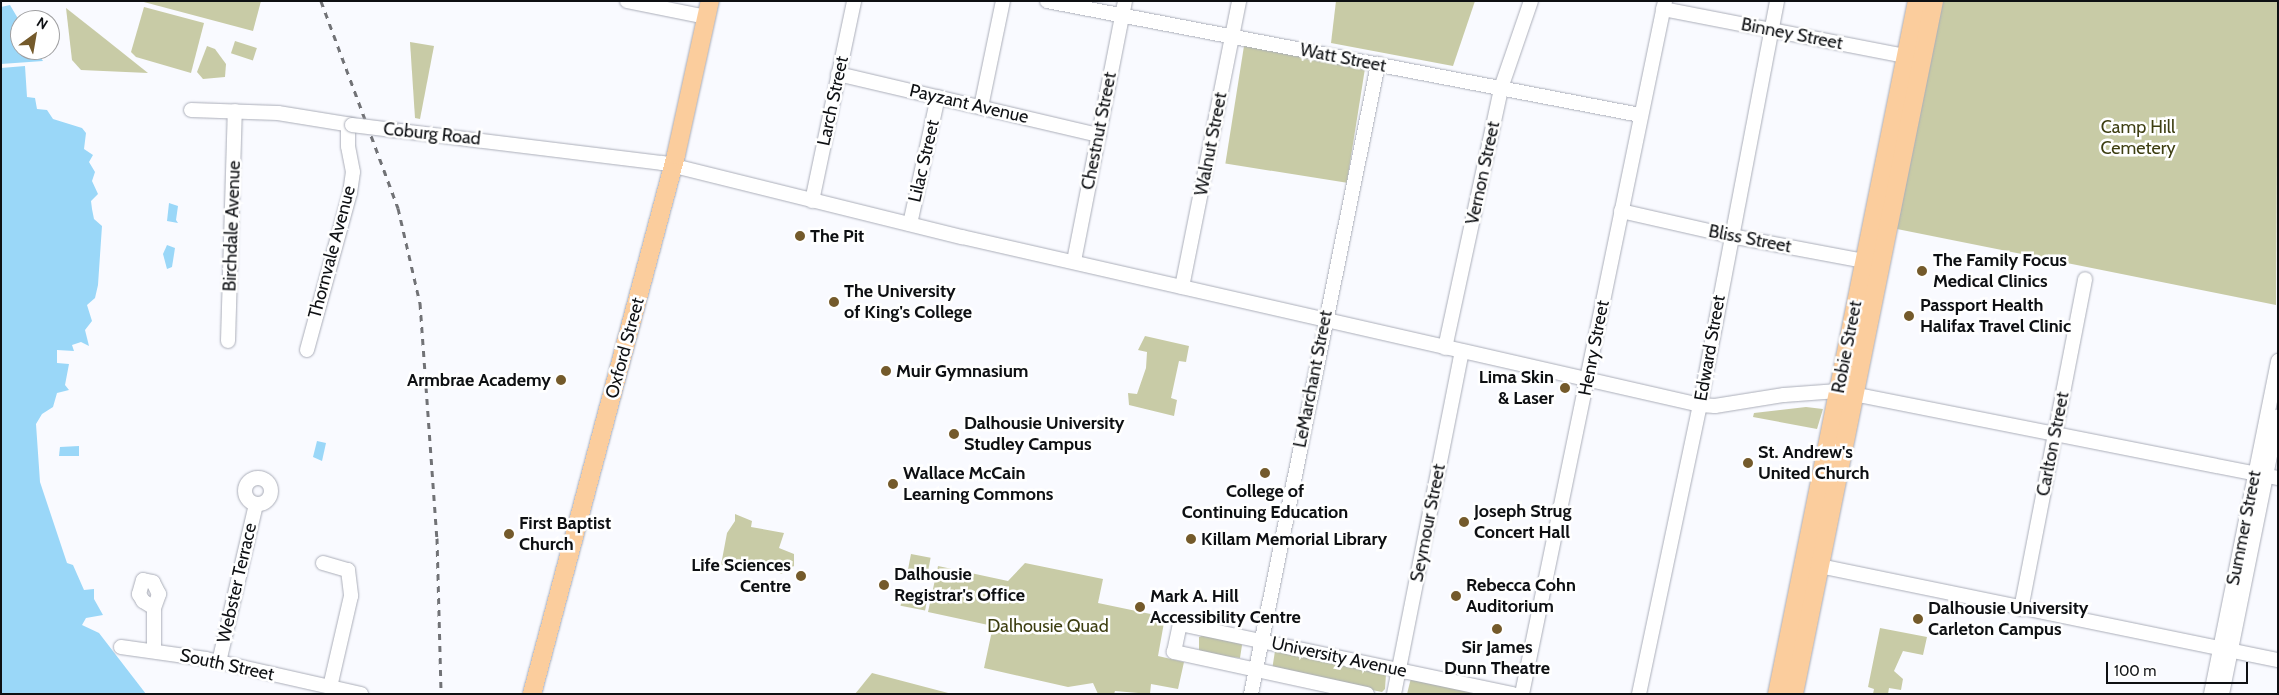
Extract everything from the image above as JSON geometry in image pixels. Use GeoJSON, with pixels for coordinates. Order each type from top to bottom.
{"type":"FeatureCollection","features":[{"type":"Feature","properties":{"kind":"main road","name":"Robie Street"},"geometry":{"type":"LineString","coordinates":[[1914,58],[1917,1]]}},
{"type":"Feature","properties":{"kind":"main road","name":"Robie Street"},"geometry":{"type":"LineString","coordinates":[[1794,694],[1812,564],[1845,393],[1914,58],[1934,1]]}},
{"type":"Feature","properties":{"kind":"main road","name":"Oxford Street"},"geometry":{"type":"LineString","coordinates":[[533,692],[672,166],[708,9]]}},
{"type":"Feature","properties":{"kind":"main road","name":"Robie Street"},"geometry":{"type":"LineString","coordinates":[[1777,694],[1812,564]]}},
{"type":"Feature","properties":{"kind":"street"},"geometry":{"type":"LineString","coordinates":[[627,1],[708,9]]}},
{"type":"Feature","properties":{"kind":"street","name":"Larch Street"},"geometry":{"type":"LineString","coordinates":[[812,201],[854,1]]}},
{"type":"Feature","properties":{"kind":"street"},"geometry":{"type":"LineString","coordinates":[[981,107],[1003,1]]}},
{"type":"Feature","properties":{"kind":"street","name":"Watt Street"},"geometry":{"type":"LineString","coordinates":[[1047,1],[1640,115]]}},
{"type":"Feature","properties":{"kind":"street","name":"Chestnut Street"},"geometry":{"type":"LineString","coordinates":[[1074,261],[1125,1]]}},
{"type":"Feature","properties":{"kind":"street","name":"Walnut Street"},"geometry":{"type":"LineString","coordinates":[[1182,287],[1239,1]]}},
{"type":"Feature","properties":{"kind":"street","name":"Vernon Street"},"geometry":{"type":"LineString","coordinates":[[1445,348],[1501,88],[1531,1]]}},
{"type":"Feature","properties":{"kind":"street","name":"Edward Street"},"geometry":{"type":"LineString","coordinates":[[1639,694],[1700,405],[1730,236],[1777,1]]}},
{"type":"Feature","properties":{"kind":"street","name":"Binney Street"},"geometry":{"type":"LineString","coordinates":[[1664,5],[1772,30],[1914,58]]}},
{"type":"Feature","properties":{"kind":"street","name":"Henry Street"},"geometry":{"type":"LineString","coordinates":[[1522,694],[1664,5]]}},
{"type":"Feature","properties":{"kind":"street","name":"LeMarchant Street"},"geometry":{"type":"LineString","coordinates":[[1251,694],[1325,319],[1378,64]]}},
{"type":"Feature","properties":{"kind":"street","name":"Payzant Avenue"},"geometry":{"type":"LineString","coordinates":[[838,74],[1099,134]]}},
{"type":"Feature","properties":{"kind":"street","name":"Lilac Street"},"geometry":{"type":"LineString","coordinates":[[910,224],[938,98]]}},
{"type":"Feature","properties":{"kind":"street","name":"Coburg Road"},"geometry":{"type":"LineString","coordinates":[[191,110],[278,113],[350,125],[672,166],[910,224],[1700,405],[1715,406],[1784,395],[1845,393],[2266,476]]}},
{"type":"Feature","properties":{"kind":"street","name":"Birchdale Avenue"},"geometry":{"type":"LineString","coordinates":[[228,341],[235,111]]}},
{"type":"Feature","properties":{"kind":"street","name":"Thornvale Avenue"},"geometry":{"type":"LineString","coordinates":[[307,350],[350,193],[353,172],[348,146],[350,125]]}},
{"type":"Feature","properties":{"kind":"street","name":"Bliss Street"},"geometry":{"type":"LineString","coordinates":[[1621,211],[1730,236],[1872,262]]}},
{"type":"Feature","properties":{"kind":"street","name":"Carlton Street"},"geometry":{"type":"LineString","coordinates":[[2021,609],[2085,279]]}},
{"type":"Feature","properties":{"kind":"street","name":"Seymour Street"},"geometry":{"type":"LineString","coordinates":[[1394,694],[1462,352]]}},
{"type":"Feature","properties":{"kind":"street","name":"Summer Street"},"geometry":{"type":"LineString","coordinates":[[2266,476],[2278,362]]}},
{"type":"Feature","properties":{"kind":"street","name":"Summer Street"},"geometry":{"type":"LineString","coordinates":[[2211,694],[2225,650],[2278,417]]}},
{"type":"Feature","properties":{"kind":"street","name":"Webster Terrace"},"geometry":{"type":"LineString","coordinates":[[219,662],[256,504]]}},
{"type":"Feature","properties":{"kind":"street"},"geometry":{"type":"LineString","coordinates":[[323,563],[348,570],[351,596],[330,687]]}},
{"type":"Feature","properties":{"kind":"street"},"geometry":{"type":"LineString","coordinates":[[1812,564],[2021,609],[2278,660]]}},
{"type":"Feature","properties":{"kind":"street"},"geometry":{"type":"LineString","coordinates":[[154,608],[154,650]]}},
{"type":"Feature","properties":{"kind":"street","name":"University Avenue"},"geometry":{"type":"LineString","coordinates":[[1367,694],[1174,652],[1180,624],[1512,694]]}},
{"type":"Feature","properties":{"kind":"street","name":"South Street"},"geometry":{"type":"LineString","coordinates":[[121,647],[154,650],[219,662],[361,694]]}},
{"type":"Feature","properties":{"kind":"street","name":"Summer Street"},"geometry":{"type":"LineString","coordinates":[[2222,694],[2225,650]]}},
{"type":"Feature","properties":{"kind":"green space"},"geometry":{"type":"Polygon","coordinates":[[[140,1],[261,1],[253,31],[140,1]]]}},
{"type":"Feature","properties":{"kind":"green space"},"geometry":{"type":"Polygon","coordinates":[[[1336,1],[1475,1],[1453,66],[1331,43],[1336,1]]]}},
{"type":"Feature","properties":{"kind":"green space","name":"Camp Hill Cemetery"},"geometry":{"type":"Polygon","coordinates":[[[1942,1],[2278,1],[2276,305],[1897,229],[1942,1]]]}},
{"type":"Feature","properties":{"kind":"green space"},"geometry":{"type":"Polygon","coordinates":[[[144,7],[204,23],[191,73],[136,57],[131,52],[144,7]]]}},
{"type":"Feature","properties":{"kind":"green space"},"geometry":{"type":"Polygon","coordinates":[[[66,8],[148,73],[81,70],[72,60],[66,8]]]}},
{"type":"Feature","properties":{"kind":"green space"},"geometry":{"type":"Polygon","coordinates":[[[235,41],[257,48],[253,60],[231,53],[235,41]]]}},
{"type":"Feature","properties":{"kind":"green space"},"geometry":{"type":"Polygon","coordinates":[[[410,42],[434,46],[420,119],[415,118],[410,42]]]}},
{"type":"Feature","properties":{"kind":"green space"},"geometry":{"type":"Polygon","coordinates":[[[207,46],[215,49],[226,64],[225,77],[203,79],[197,72],[207,46]]]}},
{"type":"Feature","properties":{"kind":"green space"},"geometry":{"type":"Polygon","coordinates":[[[1244,46],[1365,65],[1347,183],[1225,164],[1244,46]]]}},
{"type":"Feature","properties":{"kind":"green space"},"geometry":{"type":"Polygon","coordinates":[[[1145,336],[1189,346],[1186,362],[1179,361],[1171,398],[1177,400],[1174,416],[1129,405],[1128,393],[1137,394],[1146,368],[1147,352],[1138,350],[1145,336]]]}},
{"type":"Feature","properties":{"kind":"green space"},"geometry":{"type":"Polygon","coordinates":[[[1806,407],[1823,409],[1817,429],[1753,417],[1754,413],[1806,407]]]}},
{"type":"Feature","properties":{"kind":"green space"},"geometry":{"type":"Polygon","coordinates":[[[735,514],[752,521],[751,527],[784,533],[779,548],[794,554],[794,566],[781,574],[768,565],[751,561],[734,559],[732,567],[721,565],[727,533],[735,521],[735,514]]]}},
{"type":"Feature","properties":{"kind":"green space"},"geometry":{"type":"Polygon","coordinates":[[[911,554],[931,558],[927,575],[908,572],[911,554]]]}},
{"type":"Feature","properties":{"kind":"green space","name":"Dalhousie Quad"},"geometry":{"type":"Polygon","coordinates":[[[1025,563],[1103,579],[1098,603],[1165,617],[1158,656],[1184,662],[1178,689],[1151,684],[1150,694],[1115,691],[1114,694],[1098,694],[1093,683],[1068,687],[984,668],[993,626],[928,612],[938,566],[1008,581],[1025,563]]]}},
{"type":"Feature","properties":{"kind":"green space"},"geometry":{"type":"Polygon","coordinates":[[[903,593],[928,598],[925,611],[901,606],[903,593]]]}},
{"type":"Feature","properties":{"kind":"green space"},"geometry":{"type":"Polygon","coordinates":[[[1880,628],[1927,637],[1923,655],[1903,651],[1894,671],[1903,679],[1901,690],[1889,688],[1888,694],[1873,694],[1874,689],[1868,687],[1880,628]]]}},
{"type":"Feature","properties":{"kind":"green space"},"geometry":{"type":"Polygon","coordinates":[[[1204,635],[1240,642],[1242,645],[1240,658],[1199,653],[1199,637],[1204,635]]]}},
{"type":"Feature","properties":{"kind":"green space"},"geometry":{"type":"Polygon","coordinates":[[[1275,651],[1386,674],[1385,689],[1382,692],[1272,670],[1275,651]]]}},
{"type":"Feature","properties":{"kind":"green space"},"geometry":{"type":"Polygon","coordinates":[[[872,673],[952,694],[855,694],[872,673]]]}},
{"type":"Feature","properties":{"kind":"green space"},"geometry":{"type":"Polygon","coordinates":[[[1411,678],[1488,694],[1407,694],[1411,678]]]}},
{"type":"Feature","properties":{"kind":"water"},"geometry":{"type":"Polygon","coordinates":[[[10,5],[13,10],[10,10],[10,60],[43,61],[1,64],[1,7],[10,5]]]}},
{"type":"Feature","properties":{"kind":"water"},"geometry":{"type":"Polygon","coordinates":[[[25,66],[27,97],[35,98],[37,109],[47,110],[53,119],[82,128],[86,133],[84,149],[93,155],[89,162],[95,172],[92,181],[98,194],[91,201],[92,209],[94,219],[102,226],[98,285],[95,298],[87,305],[92,321],[85,330],[89,346],[81,342],[72,345],[74,351],[57,350],[57,363],[69,364],[65,385],[69,390],[57,393],[53,407],[42,414],[36,424],[40,482],[67,563],[73,565],[84,590],[94,589],[94,599],[103,615],[86,618],[82,625],[99,633],[146,694],[1,694],[1,68],[25,66]]]}},
{"type":"Feature","properties":{"kind":"water"},"geometry":{"type":"Polygon","coordinates":[[[169,203],[178,206],[176,220],[178,223],[167,221],[169,203]]]}},
{"type":"Feature","properties":{"kind":"water"},"geometry":{"type":"Polygon","coordinates":[[[167,245],[175,248],[172,267],[167,269],[163,254],[167,245]]]}},
{"type":"Feature","properties":{"kind":"water"},"geometry":{"type":"Polygon","coordinates":[[[317,441],[326,443],[322,461],[313,457],[317,441]]]}},
{"type":"Feature","properties":{"kind":"water"},"geometry":{"type":"Polygon","coordinates":[[[79,446],[79,456],[59,456],[60,447],[79,446]]]}},
{"type":"Feature","properties":{"kind":"railway"},"geometry":{"type":"LineString","coordinates":[[321,1],[398,208],[420,303],[437,538],[441,694]]}},
{"type":"Feature","properties":{"kind":"place","name":"The Pit"},"geometry":{"type":"Point","coordinates":[800,236]}},
{"type":"Feature","properties":{"kind":"place","name":"The Family Focus Medical Clinics"},"geometry":{"type":"Point","coordinates":[1922,271]}},
{"type":"Feature","properties":{"kind":"place","name":"The University of King's College"},"geometry":{"type":"Point","coordinates":[834,302]}},
{"type":"Feature","properties":{"kind":"place","name":"Passport Health Halifax Travel Clinic"},"geometry":{"type":"Point","coordinates":[1909,316]}},
{"type":"Feature","properties":{"kind":"place","name":"Muir Gymnasium"},"geometry":{"type":"Point","coordinates":[886,371]}},
{"type":"Feature","properties":{"kind":"place","name":"Armbrae Academy"},"geometry":{"type":"Point","coordinates":[561,380]}},
{"type":"Feature","properties":{"kind":"place","name":"Lima Skin & Laser"},"geometry":{"type":"Point","coordinates":[1565,388]}},
{"type":"Feature","properties":{"kind":"place","name":"Dalhousie University Studley Campus"},"geometry":{"type":"Point","coordinates":[954,434]}},
{"type":"Feature","properties":{"kind":"place","name":"St. Andrew's United Church"},"geometry":{"type":"Point","coordinates":[1748,463]}},
{"type":"Feature","properties":{"kind":"place","name":"College of Continuing Education"},"geometry":{"type":"Point","coordinates":[1265,473]}},
{"type":"Feature","properties":{"kind":"place","name":"Wallace McCain Learning Commons"},"geometry":{"type":"Point","coordinates":[893,484]}},
{"type":"Feature","properties":{"kind":"place","name":"Joseph Strug Concert Hall"},"geometry":{"type":"Point","coordinates":[1464,522]}},
{"type":"Feature","properties":{"kind":"place","name":"First Baptist Church"},"geometry":{"type":"Point","coordinates":[509,534]}},
{"type":"Feature","properties":{"kind":"place","name":"Killam Memorial Library"},"geometry":{"type":"Point","coordinates":[1191,539]}},
{"type":"Feature","properties":{"kind":"place","name":"Life Sciences Centre"},"geometry":{"type":"Point","coordinates":[801,576]}},
{"type":"Feature","properties":{"kind":"place","name":"Dalhousie Registrar's Office"},"geometry":{"type":"Point","coordinates":[884,585]}},
{"type":"Feature","properties":{"kind":"place","name":"Rebecca Cohn Auditorium"},"geometry":{"type":"Point","coordinates":[1456,596]}},
{"type":"Feature","properties":{"kind":"place","name":"Mark A. Hill Accessibility Centre"},"geometry":{"type":"Point","coordinates":[1140,607]}},
{"type":"Feature","properties":{"kind":"place","name":"Dalhousie University Carleton Campus"},"geometry":{"type":"Point","coordinates":[1918,619]}},
{"type":"Feature","properties":{"kind":"place","name":"Sir James Dunn Theatre"},"geometry":{"type":"Point","coordinates":[1497,629]}}]}
